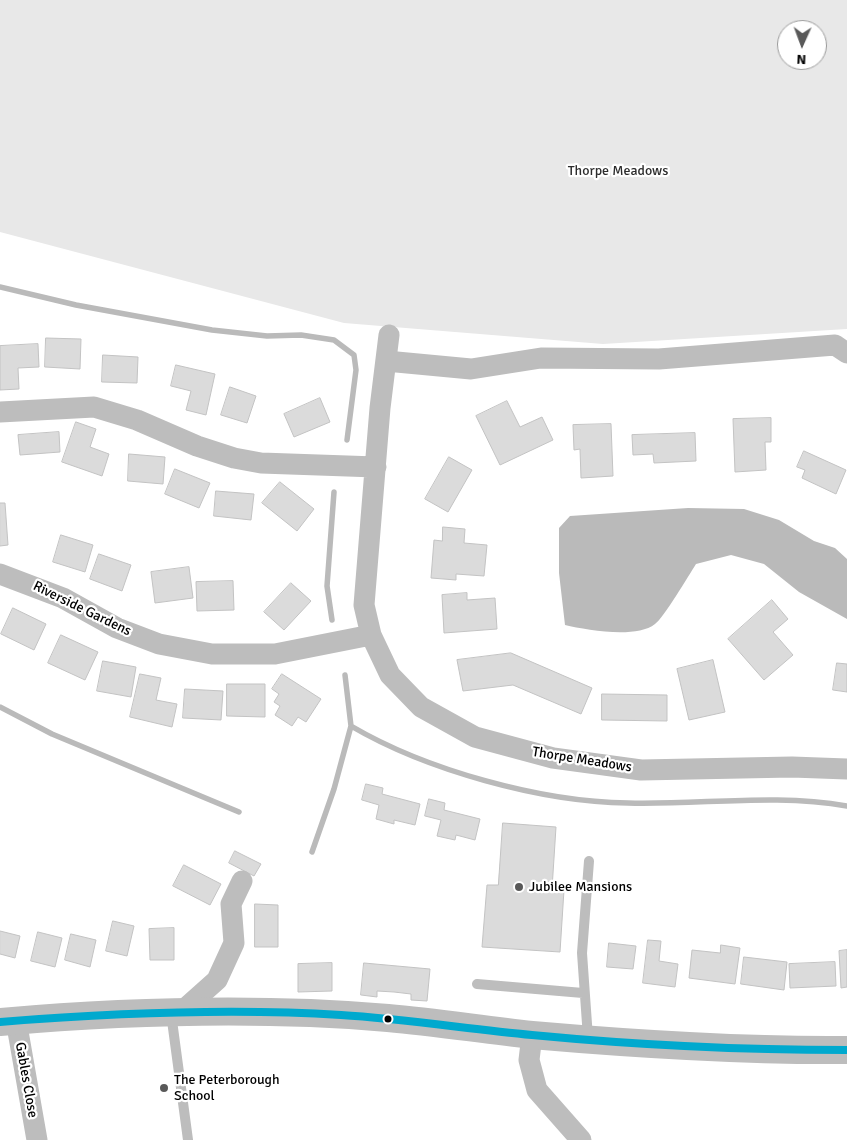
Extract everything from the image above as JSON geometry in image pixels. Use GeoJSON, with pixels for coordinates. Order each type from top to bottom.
{"type":"FeatureCollection","features":[{"type":"Feature","properties":{"kind":"main road"},"geometry":{"type":"LineString","coordinates":[[8,1021],[175,1012],[388,1018],[532,1035],[588,1039],[785,1050],[847,1050]]}},
{"type":"Feature","properties":{"kind":"street","name":"Thorpe Meadows"},"geometry":{"type":"LineString","coordinates":[[389,335],[364,605],[371,635],[390,675],[421,707],[475,737],[553,758],[641,770],[792,767],[847,770]]}},
{"type":"Feature","properties":{"kind":"street"},"geometry":{"type":"LineString","coordinates":[[386,361],[471,368],[541,358],[659,359],[836,345],[847,353]]}},
{"type":"Feature","properties":{"kind":"street"},"geometry":{"type":"LineString","coordinates":[[0,412],[94,407],[137,420],[197,446],[234,458],[261,463],[376,467]]}},
{"type":"Feature","properties":{"kind":"street","name":"Riverside Gardens"},"geometry":{"type":"LineString","coordinates":[[0,574],[63,598],[117,628],[159,644],[212,654],[275,654],[371,635]]}},
{"type":"Feature","properties":{"kind":"street"},"geometry":{"type":"LineString","coordinates":[[175,1012],[217,980],[234,943],[231,904],[242,881]]}},
{"type":"Feature","properties":{"kind":"street","name":"Gables Close"},"geometry":{"type":"LineString","coordinates":[[8,1021],[37,1140]]}},
{"type":"Feature","properties":{"kind":"street"},"geometry":{"type":"LineString","coordinates":[[532,1035],[529,1060],[537,1090],[581,1140]]}},
{"type":"Feature","properties":{"kind":"lane"},"geometry":{"type":"LineString","coordinates":[[588,1039],[583,993],[582,953],[589,861]]}},
{"type":"Feature","properties":{"kind":"lane"},"geometry":{"type":"LineString","coordinates":[[477,984],[583,993]]}},
{"type":"Feature","properties":{"kind":"lane"},"geometry":{"type":"LineString","coordinates":[[175,1012],[188,1140]]}},
{"type":"Feature","properties":{"kind":"green space","name":"Thorpe Meadows"},"geometry":{"type":"Polygon","coordinates":[[[0,0],[847,0],[847,329],[603,344],[344,323],[0,232],[0,0]]]}},
{"type":"Feature","properties":{"kind":"shaded area"},"geometry":{"type":"Polygon","coordinates":[[[688,508],[744,509],[779,520],[814,541],[835,548],[847,559],[847,619],[799,592],[764,564],[731,555],[696,564],[664,614],[655,624],[647,629],[611,632],[565,625],[559,573],[559,528],[570,516],[688,508]]]}},
{"type":"Feature","properties":{"kind":"building"},"geometry":{"type":"Polygon","coordinates":[[[46,338],[81,339],[80,369],[45,367],[46,338]]]}},
{"type":"Feature","properties":{"kind":"building"},"geometry":{"type":"Polygon","coordinates":[[[38,344],[39,367],[18,368],[19,389],[0,390],[0,346],[38,344]]]}},
{"type":"Feature","properties":{"kind":"building"},"geometry":{"type":"Polygon","coordinates":[[[103,355],[138,357],[137,383],[102,382],[103,355]]]}},
{"type":"Feature","properties":{"kind":"building"},"geometry":{"type":"Polygon","coordinates":[[[176,365],[215,374],[206,415],[186,410],[191,391],[171,386],[176,365]]]}},
{"type":"Feature","properties":{"kind":"building"},"geometry":{"type":"Polygon","coordinates":[[[230,387],[256,396],[247,423],[221,415],[230,387]]]}},
{"type":"Feature","properties":{"kind":"building"},"geometry":{"type":"Polygon","coordinates":[[[320,398],[330,422],[294,437],[284,414],[320,398]]]}},
{"type":"Feature","properties":{"kind":"building"},"geometry":{"type":"Polygon","coordinates":[[[507,401],[520,427],[542,417],[553,440],[500,465],[476,416],[507,401]]]}},
{"type":"Feature","properties":{"kind":"building"},"geometry":{"type":"Polygon","coordinates":[[[771,418],[771,442],[765,442],[766,470],[735,472],[733,419],[771,418]]]}},
{"type":"Feature","properties":{"kind":"building"},"geometry":{"type":"Polygon","coordinates":[[[76,422],[96,429],[90,447],[109,454],[102,476],[62,462],[76,422]]]}},
{"type":"Feature","properties":{"kind":"building"},"geometry":{"type":"Polygon","coordinates":[[[611,424],[613,476],[581,478],[580,449],[574,450],[573,425],[611,424]]]}},
{"type":"Feature","properties":{"kind":"building"},"geometry":{"type":"Polygon","coordinates":[[[59,432],[60,452],[20,455],[18,435],[59,432]]]}},
{"type":"Feature","properties":{"kind":"building"},"geometry":{"type":"Polygon","coordinates":[[[695,433],[696,461],[654,463],[653,454],[633,455],[632,435],[695,433]]]}},
{"type":"Feature","properties":{"kind":"building"},"geometry":{"type":"Polygon","coordinates":[[[804,451],[846,470],[836,494],[802,478],[805,470],[797,467],[804,451]]]}},
{"type":"Feature","properties":{"kind":"building"},"geometry":{"type":"Polygon","coordinates":[[[129,454],[165,457],[163,484],[128,481],[129,454]]]}},
{"type":"Feature","properties":{"kind":"building"},"geometry":{"type":"Polygon","coordinates":[[[449,457],[472,470],[448,512],[425,499],[449,457]]]}},
{"type":"Feature","properties":{"kind":"building"},"geometry":{"type":"Polygon","coordinates":[[[175,469],[210,483],[199,508],[165,494],[175,469]]]}},
{"type":"Feature","properties":{"kind":"building"},"geometry":{"type":"Polygon","coordinates":[[[280,482],[314,509],[297,531],[262,503],[280,482]]]}},
{"type":"Feature","properties":{"kind":"building"},"geometry":{"type":"Polygon","coordinates":[[[216,491],[254,494],[251,520],[214,516],[216,491]]]}},
{"type":"Feature","properties":{"kind":"building"},"geometry":{"type":"Polygon","coordinates":[[[0,503],[5,503],[8,545],[0,546],[0,503]]]}},
{"type":"Feature","properties":{"kind":"building"},"geometry":{"type":"Polygon","coordinates":[[[443,527],[465,529],[464,543],[487,545],[484,576],[456,574],[456,580],[431,578],[434,540],[442,541],[443,527]]]}},
{"type":"Feature","properties":{"kind":"building"},"geometry":{"type":"Polygon","coordinates":[[[61,535],[93,545],[85,572],[53,562],[61,535]]]}},
{"type":"Feature","properties":{"kind":"building"},"geometry":{"type":"Polygon","coordinates":[[[99,554],[131,565],[122,591],[90,579],[99,554]]]}},
{"type":"Feature","properties":{"kind":"building"},"geometry":{"type":"Polygon","coordinates":[[[189,567],[193,598],[155,603],[151,572],[189,567]]]}},
{"type":"Feature","properties":{"kind":"building"},"geometry":{"type":"Polygon","coordinates":[[[233,581],[234,610],[197,611],[196,582],[233,581]]]}},
{"type":"Feature","properties":{"kind":"building"},"geometry":{"type":"Polygon","coordinates":[[[291,583],[311,601],[284,630],[264,612],[291,583]]]}},
{"type":"Feature","properties":{"kind":"building"},"geometry":{"type":"Polygon","coordinates":[[[467,593],[467,600],[495,598],[497,629],[444,633],[442,595],[467,593]]]}},
{"type":"Feature","properties":{"kind":"building"},"geometry":{"type":"Polygon","coordinates":[[[772,600],[788,619],[773,632],[793,655],[764,680],[728,639],[772,600]]]}},
{"type":"Feature","properties":{"kind":"building"},"geometry":{"type":"Polygon","coordinates":[[[13,608],[46,624],[34,650],[1,634],[13,608]]]}},
{"type":"Feature","properties":{"kind":"building"},"geometry":{"type":"Polygon","coordinates":[[[61,635],[98,652],[85,680],[48,663],[61,635]]]}},
{"type":"Feature","properties":{"kind":"building"},"geometry":{"type":"Polygon","coordinates":[[[511,653],[592,688],[581,714],[513,685],[463,691],[457,660],[511,653]]]}},
{"type":"Feature","properties":{"kind":"building"},"geometry":{"type":"Polygon","coordinates":[[[713,660],[725,712],[689,720],[677,669],[713,660]]]}},
{"type":"Feature","properties":{"kind":"building"},"geometry":{"type":"Polygon","coordinates":[[[103,661],[136,667],[131,697],[97,691],[103,661]]]}},
{"type":"Feature","properties":{"kind":"building"},"geometry":{"type":"Polygon","coordinates":[[[837,663],[847,664],[847,692],[833,690],[837,663]]]}},
{"type":"Feature","properties":{"kind":"building"},"geometry":{"type":"Polygon","coordinates":[[[140,674],[161,678],[156,700],[177,704],[172,727],[130,717],[140,674]]]}},
{"type":"Feature","properties":{"kind":"building"},"geometry":{"type":"Polygon","coordinates":[[[282,674],[321,699],[306,722],[298,717],[292,726],[275,715],[280,706],[274,702],[279,694],[272,689],[282,674]]]}},
{"type":"Feature","properties":{"kind":"building"},"geometry":{"type":"Polygon","coordinates":[[[227,684],[265,684],[265,717],[227,716],[227,684]]]}},
{"type":"Feature","properties":{"kind":"building"},"geometry":{"type":"Polygon","coordinates":[[[185,689],[223,691],[221,720],[183,718],[185,689]]]}},
{"type":"Feature","properties":{"kind":"building"},"geometry":{"type":"Polygon","coordinates":[[[602,694],[667,695],[667,721],[602,720],[602,694]]]}},
{"type":"Feature","properties":{"kind":"building"},"geometry":{"type":"Polygon","coordinates":[[[366,784],[383,788],[382,794],[420,804],[415,825],[394,820],[394,824],[376,819],[379,805],[362,800],[366,784]]]}},
{"type":"Feature","properties":{"kind":"building"},"geometry":{"type":"Polygon","coordinates":[[[429,799],[445,803],[444,810],[480,819],[475,840],[456,835],[455,840],[437,836],[441,820],[425,816],[429,799]]]}},
{"type":"Feature","properties":{"kind":"building","name":"Jubilee Mansions"},"geometry":{"type":"Polygon","coordinates":[[[503,823],[556,827],[552,889],[564,890],[560,952],[482,947],[487,885],[498,885],[503,823]]]}},
{"type":"Feature","properties":{"kind":"building"},"geometry":{"type":"Polygon","coordinates":[[[235,851],[261,864],[254,876],[229,863],[235,851]]]}},
{"type":"Feature","properties":{"kind":"building"},"geometry":{"type":"Polygon","coordinates":[[[184,865],[221,884],[210,905],[173,886],[184,865]]]}},
{"type":"Feature","properties":{"kind":"building"},"geometry":{"type":"Polygon","coordinates":[[[255,904],[278,905],[278,947],[255,947],[255,904]]]}},
{"type":"Feature","properties":{"kind":"building"},"geometry":{"type":"Polygon","coordinates":[[[113,921],[134,926],[127,956],[106,951],[113,921]]]}},
{"type":"Feature","properties":{"kind":"building"},"geometry":{"type":"Polygon","coordinates":[[[174,928],[174,960],[150,960],[149,929],[174,928]]]}},
{"type":"Feature","properties":{"kind":"building"},"geometry":{"type":"Polygon","coordinates":[[[0,931],[20,936],[15,958],[0,954],[0,931]]]}},
{"type":"Feature","properties":{"kind":"building"},"geometry":{"type":"Polygon","coordinates":[[[38,932],[62,938],[55,967],[31,961],[38,932]]]}},
{"type":"Feature","properties":{"kind":"building"},"geometry":{"type":"Polygon","coordinates":[[[71,934],[96,940],[90,967],[65,960],[71,934]]]}},
{"type":"Feature","properties":{"kind":"building"},"geometry":{"type":"Polygon","coordinates":[[[648,940],[661,941],[659,961],[678,964],[675,987],[643,983],[648,940]]]}},
{"type":"Feature","properties":{"kind":"building"},"geometry":{"type":"Polygon","coordinates":[[[609,943],[636,946],[633,969],[607,967],[609,943]]]}},
{"type":"Feature","properties":{"kind":"building"},"geometry":{"type":"Polygon","coordinates":[[[721,945],[740,948],[735,984],[689,978],[692,950],[720,953],[721,945]]]}},
{"type":"Feature","properties":{"kind":"building"},"geometry":{"type":"Polygon","coordinates":[[[847,950],[847,987],[841,988],[839,951],[847,950]]]}},
{"type":"Feature","properties":{"kind":"building"},"geometry":{"type":"Polygon","coordinates":[[[744,957],[787,962],[784,990],[741,984],[744,957]]]}},
{"type":"Feature","properties":{"kind":"building"},"geometry":{"type":"Polygon","coordinates":[[[835,962],[836,986],[790,988],[789,964],[835,962]]]}},
{"type":"Feature","properties":{"kind":"building"},"geometry":{"type":"Polygon","coordinates":[[[332,963],[332,991],[298,992],[298,964],[332,963]]]}},
{"type":"Feature","properties":{"kind":"building"},"geometry":{"type":"Polygon","coordinates":[[[364,963],[430,969],[427,1001],[411,1000],[411,994],[394,992],[377,991],[377,997],[361,995],[364,963]]]}},
{"type":"Feature","properties":{"kind":"waterway"},"geometry":{"type":"LineString","coordinates":[[0,287],[76,305],[212,330],[267,336],[301,335],[334,340],[354,355],[356,370],[347,440]]}},
{"type":"Feature","properties":{"kind":"waterway"},"geometry":{"type":"LineString","coordinates":[[332,620],[327,586],[334,492]]}},
{"type":"Feature","properties":{"kind":"waterway"},"geometry":{"type":"LineString","coordinates":[[345,675],[351,726],[381,742],[414,756],[485,781],[559,797],[594,801],[656,803],[792,800],[847,806]]}},
{"type":"Feature","properties":{"kind":"waterway"},"geometry":{"type":"LineString","coordinates":[[0,707],[52,734],[239,812]]}},
{"type":"Feature","properties":{"kind":"waterway"},"geometry":{"type":"LineString","coordinates":[[312,852],[334,789],[351,726]]}},
{"type":"Feature","properties":{"kind":"transit line"},"geometry":{"type":"LineString","coordinates":[[0,1022],[170,1012],[298,1013],[365,1017],[610,1042],[729,1048],[847,1050]]}},
{"type":"Feature","properties":{"kind":"place","name":"Jubilee Mansions"},"geometry":{"type":"Point","coordinates":[519,887]}},
{"type":"Feature","properties":{"kind":"place","name":"The Peterborough School"},"geometry":{"type":"Point","coordinates":[164,1088]}}]}
